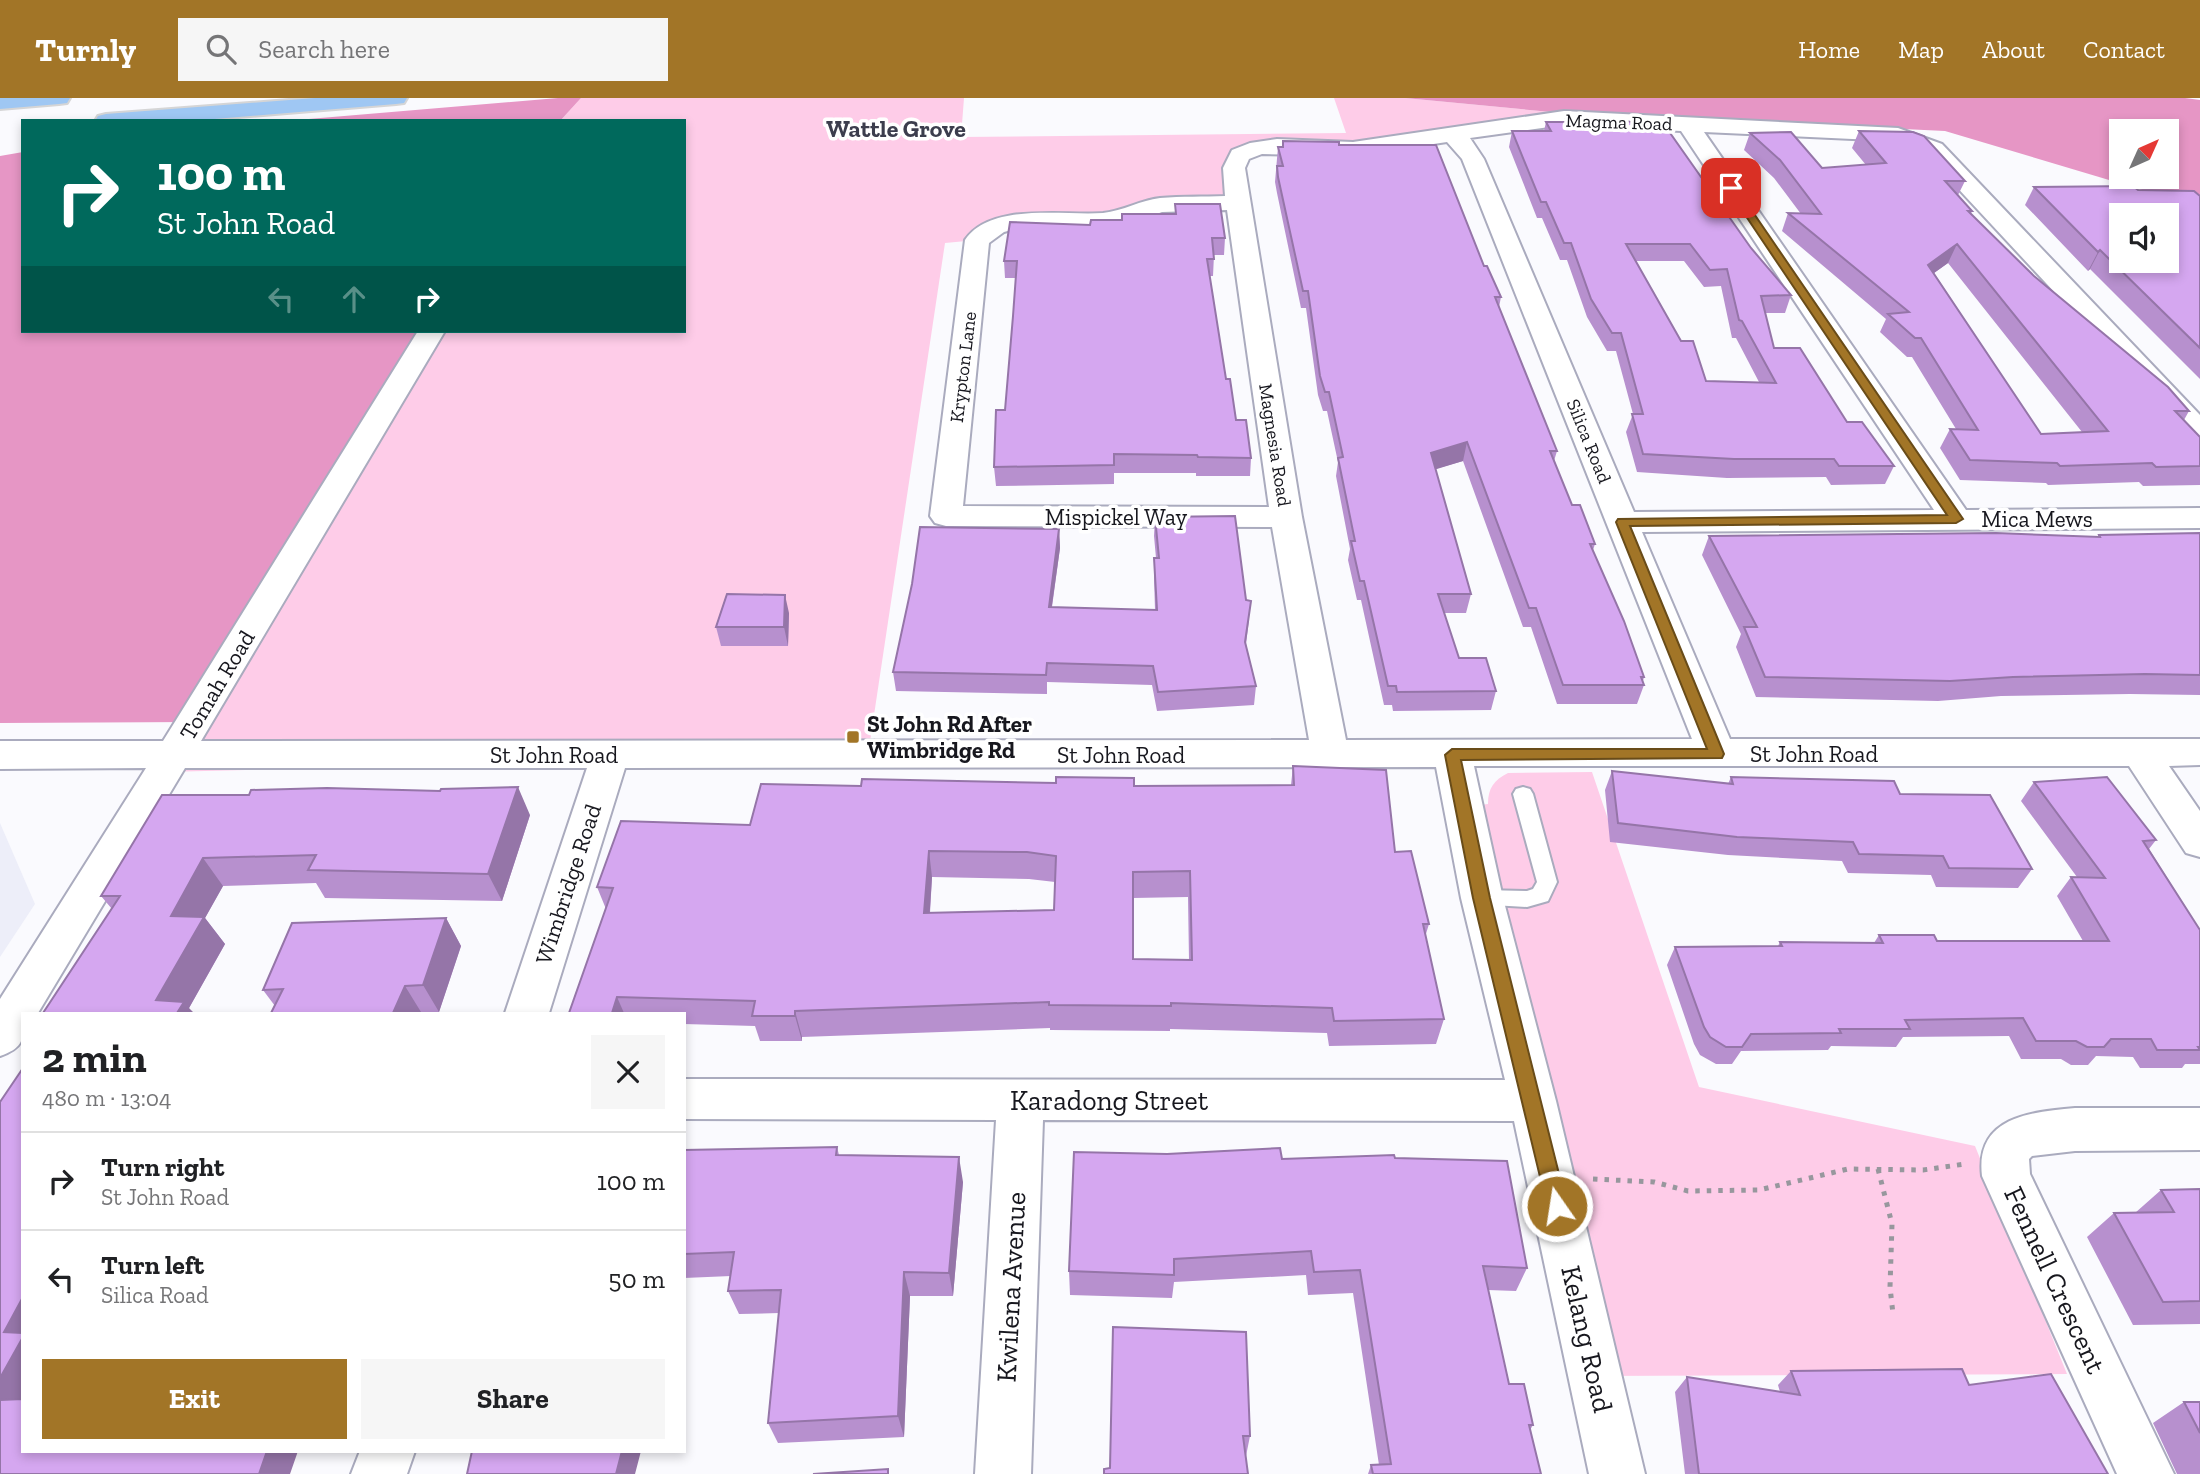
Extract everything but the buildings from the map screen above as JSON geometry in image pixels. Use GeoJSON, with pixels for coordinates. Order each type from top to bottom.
{"type":"FeatureCollection","features":[{"type":"Feature","properties":{"kind":"highway"},"geometry":{"type":"LineString","coordinates":[[0,103],[59,98]]}},
{"type":"Feature","properties":{"kind":"highway"},"geometry":{"type":"LineString","coordinates":[[131,119],[396,98]]}},
{"type":"Feature","properties":{"kind":"street","name":"Magma Road"},"geometry":{"type":"LineString","coordinates":[[1258,148],[1353,149],[1564,118],[1898,135],[1934,149],[2200,432]]}},
{"type":"Feature","properties":{"kind":"street"},"geometry":{"type":"LineString","coordinates":[[1688,124],[1956,519]]}},
{"type":"Feature","properties":{"kind":"street","name":"Silica Road"},"geometry":{"type":"LineString","coordinates":[[1452,134],[1464,145],[1473,159],[1717,754]]}},
{"type":"Feature","properties":{"kind":"street","name":"Magnesia Road"},"geometry":{"type":"LineString","coordinates":[[1258,148],[1240,155],[1234,168],[1238,203],[1286,517],[1330,754]]}},
{"type":"Feature","properties":{"kind":"street","name":"Krypton Lane"},"geometry":{"type":"LineString","coordinates":[[946,516],[977,240],[995,227],[1014,222],[1103,220],[1129,216],[1159,205],[1186,202],[1238,203]]}},
{"type":"Feature","properties":{"kind":"street","name":"Tomah Road"},"geometry":{"type":"LineString","coordinates":[[0,1037],[430,333]]}},
{"type":"Feature","properties":{"kind":"street","name":"Mispickel Way"},"geometry":{"type":"LineString","coordinates":[[946,516],[1286,517]]}},
{"type":"Feature","properties":{"kind":"street","name":"Mica Mews"},"geometry":{"type":"LineString","coordinates":[[1622,522],[2200,518]]}},
{"type":"Feature","properties":{"kind":"street"},"geometry":{"type":"LineString","coordinates":[[2140,752],[2200,842]]}},
{"type":"Feature","properties":{"kind":"street","name":"St John Road"},"geometry":{"type":"LineString","coordinates":[[0,755],[2200,752]]}},
{"type":"Feature","properties":{"kind":"street","name":"Wimbridge Road"},"geometry":{"type":"LineString","coordinates":[[527,1012],[610,755]]}},
{"type":"Feature","properties":{"kind":"street","name":"Kelang Road"},"geometry":{"type":"LineString","coordinates":[[1452,755],[1482,898],[1552,1182],[1617,1474]]}},
{"type":"Feature","properties":{"kind":"street","name":"Karadong Street"},"geometry":{"type":"LineString","coordinates":[[686,1099],[1533,1101]]}},
{"type":"Feature","properties":{"kind":"street","name":"Kwilena Avenue"},"geometry":{"type":"LineString","coordinates":[[1003,1474],[1020,1100]]}},
{"type":"Feature","properties":{"kind":"street","name":"Fennell Crescent"},"geometry":{"type":"LineString","coordinates":[[2146,1474],[2006,1176],[2004,1161],[2009,1148],[2017,1140],[2030,1135],[2057,1131],[2200,1129]]}},
{"type":"Feature","properties":{"kind":"street"},"geometry":{"type":"LineString","coordinates":[[379,1474],[386,1453]]}},
{"type":"Feature","properties":{"kind":"lane"},"geometry":{"type":"LineString","coordinates":[[1482,898],[1527,899],[1541,895],[1547,882],[1523,794]]}},
{"type":"Feature","properties":{"kind":"path"},"geometry":{"type":"LineString","coordinates":[[1552,1182],[1621,1179],[1654,1182],[1688,1191],[1759,1190],[1848,1169],[1942,1169],[1979,1161],[2004,1161]]}},
{"type":"Feature","properties":{"kind":"path"},"geometry":{"type":"LineString","coordinates":[[1878,1169],[1891,1217],[1893,1242],[1888,1289],[1893,1314]]}},
{"type":"Feature","properties":{"kind":"shaded area"},"geometry":{"type":"Polygon","coordinates":[[[558,98],[581,98],[562,119],[309,119],[558,98]]]}},
{"type":"Feature","properties":{"kind":"shaded area"},"geometry":{"type":"Polygon","coordinates":[[[581,98],[964,98],[961,137],[1346,133],[1334,98],[1405,98],[1551,112],[1351,142],[1240,155],[1238,203],[1129,216],[1014,222],[977,240],[945,243],[868,755],[164,772],[430,333],[686,333],[686,119],[562,119],[581,98]]]}},
{"type":"Feature","properties":{"kind":"shaded area"},"geometry":{"type":"Polygon","coordinates":[[[1405,98],[2200,100],[2200,213],[2166,197],[2139,189],[2179,189],[2179,119],[2109,119],[2109,180],[1945,131],[1551,112],[1405,98]]]}},
{"type":"Feature","properties":{"kind":"shaded area"},"geometry":{"type":"Polygon","coordinates":[[[21,152],[21,333],[430,333],[194,722],[0,723],[0,156],[21,152]]]}},
{"type":"Feature","properties":{"kind":"shaded area"},"geometry":{"type":"Polygon","coordinates":[[[1592,772],[1699,1087],[1975,1146],[2067,1374],[1595,1376],[1463,807],[1488,804],[1493,785],[1508,773],[1592,772]]]}},
{"type":"Feature","properties":{"kind":"shaded area"},"geometry":{"type":"Polygon","coordinates":[[[0,823],[35,904],[0,957],[0,823]]]}},
{"type":"Feature","properties":{"kind":"place","name":"St John Rd After Wimbridge Rd"},"geometry":{"type":"Point","coordinates":[853,737]}},
{"type":"Feature","properties":{"kind":"district","name":"Wattle Grove"},"geometry":{"type":"Point","coordinates":[896,128]}},
{"type":"Feature","properties":{"kind":"route"},"geometry":{"type":"LineString","coordinates":[[1557,1206],[1482,898],[1452,755],[1717,754],[1622,522],[1956,519],[1873,393],[1731,188]]}}]}
